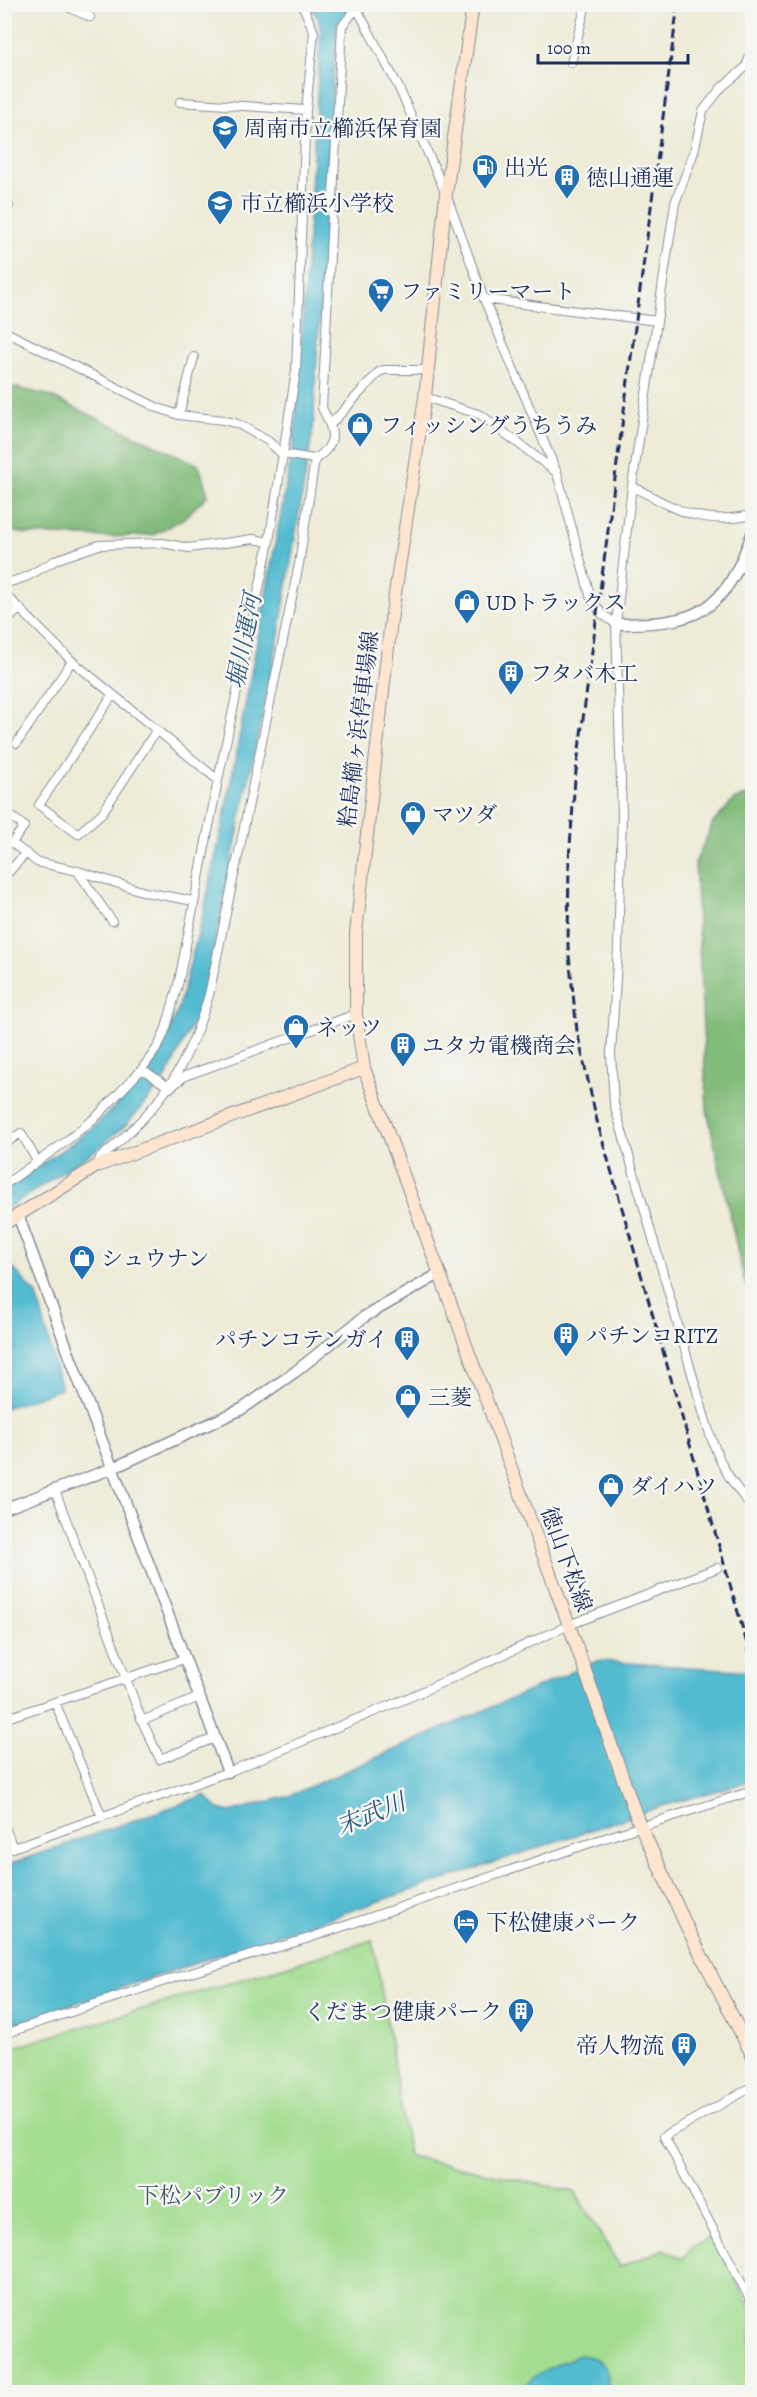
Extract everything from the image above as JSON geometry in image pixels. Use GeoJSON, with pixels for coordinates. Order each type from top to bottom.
{"type":"FeatureCollection","features":[{"type":"Feature","properties":{"kind":"main road","name":"粭島櫛ヶ浜停車場線"},"geometry":{"type":"LineString","coordinates":[[364,1068],[356,1014],[356,933],[363,861],[392,620],[425,397],[446,194],[473,4]]}},
{"type":"Feature","properties":{"kind":"main road"},"geometry":{"type":"LineString","coordinates":[[4,1224],[97,1166],[364,1068]]}},
{"type":"Feature","properties":{"kind":"main road","name":"徳山下松線"},"geometry":{"type":"LineString","coordinates":[[364,1068],[639,1822],[686,1925],[753,2055]]}},
{"type":"Feature","properties":{"kind":"street"},"geometry":{"type":"LineString","coordinates":[[61,4],[90,16]]}},
{"type":"Feature","properties":{"kind":"street"},"geometry":{"type":"LineString","coordinates":[[4,1185],[64,1143],[97,1116],[144,1070],[166,1029],[179,981],[218,780],[269,542],[285,455],[296,371],[306,110],[314,32],[302,4]]}},
{"type":"Feature","properties":{"kind":"street"},"geometry":{"type":"LineString","coordinates":[[571,63],[586,4]]}},
{"type":"Feature","properties":{"kind":"street"},"geometry":{"type":"LineString","coordinates":[[4,331],[158,408],[179,415],[238,424],[268,441],[285,455],[312,459],[328,449],[333,441],[331,424],[322,408],[329,301],[336,108],[342,26],[356,6],[399,88],[446,194],[484,299],[557,473],[591,599],[602,614],[616,624],[657,624],[688,618],[706,608],[722,595],[737,570],[753,534]]}},
{"type":"Feature","properties":{"kind":"street"},"geometry":{"type":"LineString","coordinates":[[753,50],[749,69],[722,87],[703,111],[694,152],[675,203],[633,486],[616,624],[622,815],[618,948],[611,1054],[614,1104],[715,1450],[732,1485],[753,1507]]}},
{"type":"Feature","properties":{"kind":"street"},"geometry":{"type":"LineString","coordinates":[[180,102],[306,110]]}},
{"type":"Feature","properties":{"kind":"street"},"geometry":{"type":"LineString","coordinates":[[484,299],[657,321]]}},
{"type":"Feature","properties":{"kind":"street"},"geometry":{"type":"LineString","coordinates":[[179,415],[194,357]]}},
{"type":"Feature","properties":{"kind":"street"},"geometry":{"type":"LineString","coordinates":[[331,424],[379,372],[428,370]]}},
{"type":"Feature","properties":{"kind":"street"},"geometry":{"type":"LineString","coordinates":[[425,397],[481,415],[557,473]]}},
{"type":"Feature","properties":{"kind":"street"},"geometry":{"type":"LineString","coordinates":[[97,1166],[99,1158],[146,1116],[168,1086],[185,1061],[201,1023],[209,995],[299,564],[312,459]]}},
{"type":"Feature","properties":{"kind":"street"},"geometry":{"type":"LineString","coordinates":[[633,486],[667,505],[707,519],[719,520],[753,515]]}},
{"type":"Feature","properties":{"kind":"street"},"geometry":{"type":"LineString","coordinates":[[4,584],[26,577],[58,559],[99,545],[162,543],[189,548],[253,539],[269,542]]}},
{"type":"Feature","properties":{"kind":"street"},"geometry":{"type":"LineString","coordinates":[[4,593],[72,661],[112,696],[218,780]]}},
{"type":"Feature","properties":{"kind":"street"},"geometry":{"type":"LineString","coordinates":[[4,623],[20,608]]}},
{"type":"Feature","properties":{"kind":"street"},"geometry":{"type":"LineString","coordinates":[[17,743],[72,661]]}},
{"type":"Feature","properties":{"kind":"street"},"geometry":{"type":"LineString","coordinates":[[112,696],[39,805],[78,834],[102,813],[156,731]]}},
{"type":"Feature","properties":{"kind":"street"},"geometry":{"type":"LineString","coordinates":[[4,811],[24,826],[12,843],[37,862],[78,871],[145,892],[194,901]]}},
{"type":"Feature","properties":{"kind":"street"},"geometry":{"type":"LineString","coordinates":[[4,877],[26,854]]}},
{"type":"Feature","properties":{"kind":"street"},"geometry":{"type":"LineString","coordinates":[[78,871],[112,921]]}},
{"type":"Feature","properties":{"kind":"street"},"geometry":{"type":"LineString","coordinates":[[168,1086],[185,1076],[356,1014]]}},
{"type":"Feature","properties":{"kind":"street"},"geometry":{"type":"LineString","coordinates":[[144,1070],[168,1086]]}},
{"type":"Feature","properties":{"kind":"street"},"geometry":{"type":"LineString","coordinates":[[4,1144],[21,1133],[37,1161]]}},
{"type":"Feature","properties":{"kind":"street"},"geometry":{"type":"LineString","coordinates":[[18,1215],[228,1772]]}},
{"type":"Feature","properties":{"kind":"street"},"geometry":{"type":"LineString","coordinates":[[4,1509],[112,1468],[242,1409],[295,1372],[363,1317],[439,1274]]}},
{"type":"Feature","properties":{"kind":"street"},"geometry":{"type":"LineString","coordinates":[[55,1490],[142,1721],[160,1759],[215,1738]]}},
{"type":"Feature","properties":{"kind":"street"},"geometry":{"type":"LineString","coordinates":[[4,1824],[9,1849],[228,1772],[410,1697],[569,1625],[717,1568]]}},
{"type":"Feature","properties":{"kind":"street"},"geometry":{"type":"LineString","coordinates":[[4,1719],[184,1659]]}},
{"type":"Feature","properties":{"kind":"street"},"geometry":{"type":"LineString","coordinates":[[142,1721],[199,1697]]}},
{"type":"Feature","properties":{"kind":"street"},"geometry":{"type":"LineString","coordinates":[[55,1702],[102,1817]]}},
{"type":"Feature","properties":{"kind":"street"},"geometry":{"type":"LineString","coordinates":[[4,2034],[177,1977],[314,1936],[639,1822],[753,1791]]}},
{"type":"Feature","properties":{"kind":"street"},"geometry":{"type":"LineString","coordinates":[[753,2087],[664,2136],[753,2303]]}},
{"type":"Feature","properties":{"kind":"green space"},"geometry":{"type":"Polygon","coordinates":[[[4,385],[47,395],[199,465],[208,495],[184,518],[153,535],[108,537],[27,534],[5,530],[4,385]]]}},
{"type":"Feature","properties":{"kind":"green space"},"geometry":{"type":"Polygon","coordinates":[[[752,795],[752,1299],[744,1280],[707,1110],[695,863],[713,823],[735,799],[752,795]]]}},
{"type":"Feature","properties":{"kind":"green space","name":"下松パブリック"},"geometry":{"type":"Polygon","coordinates":[[[373,1940],[409,2156],[575,2192],[620,2267],[664,2249],[682,2259],[692,2247],[713,2235],[752,2312],[752,2392],[5,2392],[5,2050],[373,1940]]]}},
{"type":"Feature","properties":{"kind":"water"},"geometry":{"type":"Polygon","coordinates":[[[310,5],[352,5],[338,22],[313,429],[279,634],[202,1004],[166,1078],[126,1125],[96,1150],[5,1210],[5,1189],[100,1121],[153,1066],[178,1010],[203,915],[227,803],[293,448],[321,33],[319,20],[310,5]]]}},
{"type":"Feature","properties":{"kind":"water"},"geometry":{"type":"Polygon","coordinates":[[[4,1258],[37,1295],[61,1389],[5,1408],[4,1258]]]}},
{"type":"Feature","properties":{"kind":"water","name":"末武川"},"geometry":{"type":"Polygon","coordinates":[[[597,1661],[752,1671],[752,1781],[662,1806],[5,2027],[4,1866],[205,1795],[218,1809],[230,1812],[289,1796],[597,1661]]]}},
{"type":"Feature","properties":{"kind":"water"},"geometry":{"type":"Polygon","coordinates":[[[580,2355],[595,2359],[604,2366],[608,2377],[608,2392],[517,2392],[546,2370],[580,2355]]]}},
{"type":"Feature","properties":{"kind":"railway"},"geometry":{"type":"LineString","coordinates":[[678,4],[575,779],[569,859],[568,946],[577,1031],[597,1121],[752,1661]]}},
{"type":"Feature","properties":{"kind":"place","name":"周南市立櫛浜保育園"},"geometry":{"type":"Point","coordinates":[225,151]}},
{"type":"Feature","properties":{"kind":"place","name":"出光"},"geometry":{"type":"Point","coordinates":[485,190]}},
{"type":"Feature","properties":{"kind":"place","name":"徳山通運"},"geometry":{"type":"Point","coordinates":[567,200]}},
{"type":"Feature","properties":{"kind":"place","name":"市立櫛浜小学校"},"geometry":{"type":"Point","coordinates":[220,226]}},
{"type":"Feature","properties":{"kind":"place","name":"ファミリーマート"},"geometry":{"type":"Point","coordinates":[381,314]}},
{"type":"Feature","properties":{"kind":"place","name":"フィッシングうちうみ"},"geometry":{"type":"Point","coordinates":[360,448]}},
{"type":"Feature","properties":{"kind":"place","name":"UDトラックス"},"geometry":{"type":"Point","coordinates":[467,625]}},
{"type":"Feature","properties":{"kind":"place","name":"フタバ木工"},"geometry":{"type":"Point","coordinates":[511,696]}},
{"type":"Feature","properties":{"kind":"place","name":"マツダ"},"geometry":{"type":"Point","coordinates":[413,837]}},
{"type":"Feature","properties":{"kind":"place","name":"ネッツ"},"geometry":{"type":"Point","coordinates":[296,1050]}},
{"type":"Feature","properties":{"kind":"place","name":"ユタカ電機商会"},"geometry":{"type":"Point","coordinates":[403,1068]}},
{"type":"Feature","properties":{"kind":"place","name":"シュウナン"},"geometry":{"type":"Point","coordinates":[82,1281]}},
{"type":"Feature","properties":{"kind":"place","name":"パチンコRITZ"},"geometry":{"type":"Point","coordinates":[566,1358]}},
{"type":"Feature","properties":{"kind":"place","name":"パチンコテンガイ"},"geometry":{"type":"Point","coordinates":[407,1362]}},
{"type":"Feature","properties":{"kind":"place","name":"三菱"},"geometry":{"type":"Point","coordinates":[408,1420]}},
{"type":"Feature","properties":{"kind":"place","name":"ダイハツ"},"geometry":{"type":"Point","coordinates":[611,1509]}},
{"type":"Feature","properties":{"kind":"place","name":"下松健康パーク"},"geometry":{"type":"Point","coordinates":[466,1945]}},
{"type":"Feature","properties":{"kind":"place","name":"くだまつ健康パーク"},"geometry":{"type":"Point","coordinates":[521,2034]}},
{"type":"Feature","properties":{"kind":"place","name":"帝人物流"},"geometry":{"type":"Point","coordinates":[684,2068]}},
{"type":"Feature","properties":{"kind":"water label","name":"堀川運河"},"geometry":{"type":"Point","coordinates":[244,641]}}]}
